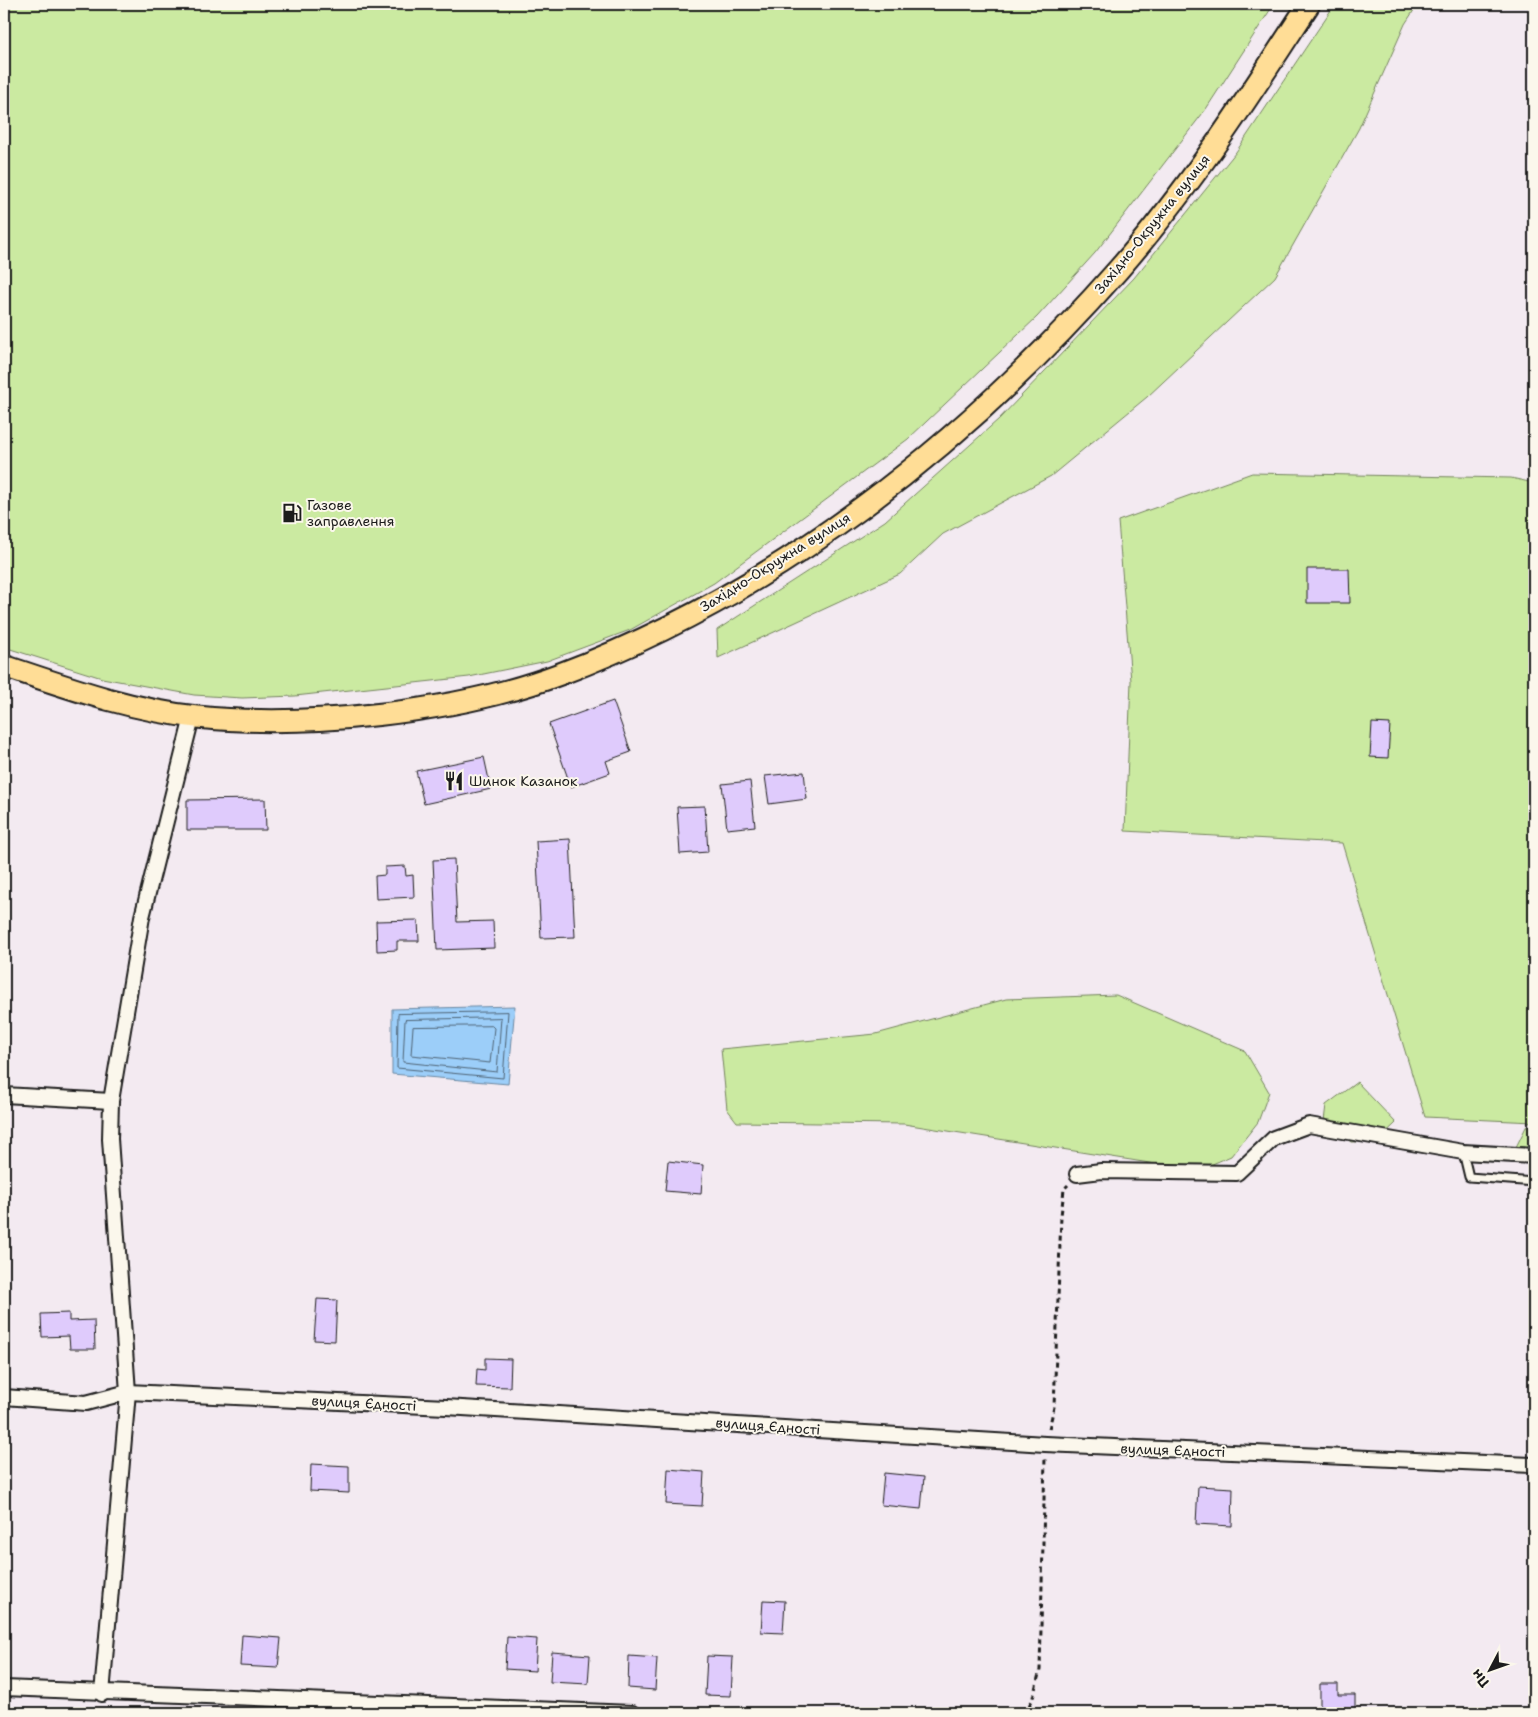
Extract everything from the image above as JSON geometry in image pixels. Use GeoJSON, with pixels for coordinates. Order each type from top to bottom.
{"type":"FeatureCollection","features":[{"type":"Feature","properties":{"kind":"main road","name":"Західно-Окружна вулиця"},"geometry":{"type":"LineString","coordinates":[[4,666],[107,701],[192,717],[244,721],[306,720],[390,712],[481,698],[558,675],[640,640],[726,596],[807,545],[871,501],[931,454],[995,396],[1065,328],[1121,267],[1230,125],[1309,4]]}},
{"type":"Feature","properties":{"kind":"street"},"geometry":{"type":"LineString","coordinates":[[102,1694],[128,1392],[110,1139],[110,1101],[142,917],[192,717]]}},
{"type":"Feature","properties":{"kind":"street"},"geometry":{"type":"LineString","coordinates":[[4,1095],[110,1101]]}},
{"type":"Feature","properties":{"kind":"street"},"geometry":{"type":"LineString","coordinates":[[1077,1174],[1101,1171],[1237,1173],[1274,1138],[1310,1125],[1463,1152],[1534,1156]]}},
{"type":"Feature","properties":{"kind":"street","name":"вулиця Єдності"},"geometry":{"type":"LineString","coordinates":[[4,1397],[86,1403],[128,1392],[456,1407],[1045,1444],[1534,1465]]}},
{"type":"Feature","properties":{"kind":"street"},"geometry":{"type":"LineString","coordinates":[[4,1688],[102,1694],[632,1713]]}},
{"type":"Feature","properties":{"kind":"lane"},"geometry":{"type":"LineString","coordinates":[[1463,1152],[1469,1177],[1534,1182]]}},
{"type":"Feature","properties":{"kind":"path"},"geometry":{"type":"LineString","coordinates":[[1024,1713],[1032,1700],[1040,1670],[1045,1444],[1054,1407],[1061,1216],[1064,1189],[1077,1174]]}},
{"type":"Feature","properties":{"kind":"green space"},"geometry":{"type":"Polygon","coordinates":[[[4,4],[1274,4],[1206,109],[1095,253],[1037,317],[908,439],[714,583],[630,630],[547,661],[469,677],[295,696],[242,698],[194,695],[102,678],[4,647],[4,4]]]}},
{"type":"Feature","properties":{"kind":"green space"},"geometry":{"type":"Polygon","coordinates":[[[1335,4],[1418,4],[1405,24],[1359,128],[1275,277],[1147,397],[1051,476],[943,534],[900,574],[718,658],[717,630],[885,521],[999,419],[1134,278],[1236,152],[1335,4]]]}},
{"type":"Feature","properties":{"kind":"green space"},"geometry":{"type":"Polygon","coordinates":[[[1252,473],[1511,478],[1534,483],[1534,1122],[1425,1117],[1342,843],[1125,831],[1131,681],[1118,521],[1252,473]]]}},
{"type":"Feature","properties":{"kind":"green space"},"geometry":{"type":"Polygon","coordinates":[[[1116,995],[1245,1051],[1269,1092],[1258,1122],[1231,1156],[1203,1168],[1156,1164],[904,1124],[737,1122],[727,1109],[721,1049],[876,1034],[1006,999],[1116,995]]]}},
{"type":"Feature","properties":{"kind":"green space"},"geometry":{"type":"Polygon","coordinates":[[[1357,1082],[1396,1123],[1377,1141],[1351,1142],[1324,1121],[1326,1105],[1357,1082]]]}},
{"type":"Feature","properties":{"kind":"green space"},"geometry":{"type":"Polygon","coordinates":[[[1527,1125],[1534,1126],[1534,1148],[1516,1147],[1527,1125]]]}},
{"type":"Feature","properties":{"kind":"water"},"geometry":{"type":"Polygon","coordinates":[[[515,1006],[508,1084],[392,1074],[392,1009],[515,1006]]]}},
{"type":"Feature","properties":{"kind":"building"},"geometry":{"type":"Polygon","coordinates":[[[1307,569],[1349,569],[1350,603],[1307,603],[1307,569]]]}},
{"type":"Feature","properties":{"kind":"building"},"geometry":{"type":"Polygon","coordinates":[[[613,701],[631,752],[606,761],[610,773],[571,787],[549,724],[613,701]]]}},
{"type":"Feature","properties":{"kind":"building"},"geometry":{"type":"Polygon","coordinates":[[[1372,723],[1390,724],[1388,758],[1370,757],[1372,723]]]}},
{"type":"Feature","properties":{"kind":"building"},"geometry":{"type":"Polygon","coordinates":[[[484,757],[491,789],[424,804],[416,771],[484,757]]]}},
{"type":"Feature","properties":{"kind":"building"},"geometry":{"type":"Polygon","coordinates":[[[804,772],[807,799],[769,804],[765,776],[804,772]]]}},
{"type":"Feature","properties":{"kind":"building"},"geometry":{"type":"Polygon","coordinates":[[[750,781],[755,826],[727,829],[722,784],[750,781]]]}},
{"type":"Feature","properties":{"kind":"building"},"geometry":{"type":"Polygon","coordinates":[[[265,799],[266,830],[187,830],[187,800],[265,799]]]}},
{"type":"Feature","properties":{"kind":"building"},"geometry":{"type":"Polygon","coordinates":[[[705,806],[708,852],[680,854],[677,807],[705,806]]]}},
{"type":"Feature","properties":{"kind":"building"},"geometry":{"type":"Polygon","coordinates":[[[570,839],[575,937],[541,938],[536,841],[570,839]]]}},
{"type":"Feature","properties":{"kind":"building"},"geometry":{"type":"Polygon","coordinates":[[[454,859],[457,922],[493,921],[494,948],[437,950],[433,860],[454,859]]]}},
{"type":"Feature","properties":{"kind":"building"},"geometry":{"type":"Polygon","coordinates":[[[405,866],[406,876],[413,875],[414,897],[376,899],[375,876],[385,875],[385,867],[405,866]]]}},
{"type":"Feature","properties":{"kind":"building"},"geometry":{"type":"Polygon","coordinates":[[[418,920],[419,941],[397,941],[397,950],[377,951],[376,921],[418,920]]]}},
{"type":"Feature","properties":{"kind":"building"},"geometry":{"type":"Polygon","coordinates":[[[668,1161],[703,1165],[701,1194],[665,1191],[668,1161]]]}},
{"type":"Feature","properties":{"kind":"building"},"geometry":{"type":"Polygon","coordinates":[[[317,1299],[337,1300],[335,1341],[314,1340],[317,1299]]]}},
{"type":"Feature","properties":{"kind":"building"},"geometry":{"type":"Polygon","coordinates":[[[69,1313],[69,1321],[94,1320],[95,1349],[70,1349],[69,1336],[42,1337],[41,1314],[69,1313]]]}},
{"type":"Feature","properties":{"kind":"building"},"geometry":{"type":"Polygon","coordinates":[[[485,1358],[511,1359],[510,1387],[476,1386],[477,1369],[485,1370],[485,1358]]]}},
{"type":"Feature","properties":{"kind":"building"},"geometry":{"type":"Polygon","coordinates":[[[311,1464],[349,1466],[349,1493],[310,1491],[311,1464]]]}},
{"type":"Feature","properties":{"kind":"building"},"geometry":{"type":"Polygon","coordinates":[[[668,1469],[704,1472],[702,1506],[666,1504],[668,1469]]]}},
{"type":"Feature","properties":{"kind":"building"},"geometry":{"type":"Polygon","coordinates":[[[884,1473],[924,1477],[921,1509],[881,1505],[884,1473]]]}},
{"type":"Feature","properties":{"kind":"building"},"geometry":{"type":"Polygon","coordinates":[[[1198,1486],[1233,1488],[1232,1526],[1196,1524],[1198,1486]]]}},
{"type":"Feature","properties":{"kind":"building"},"geometry":{"type":"Polygon","coordinates":[[[763,1600],[785,1601],[783,1633],[761,1632],[763,1600]]]}},
{"type":"Feature","properties":{"kind":"building"},"geometry":{"type":"Polygon","coordinates":[[[242,1635],[281,1638],[278,1668],[240,1666],[242,1635]]]}},
{"type":"Feature","properties":{"kind":"building"},"geometry":{"type":"Polygon","coordinates":[[[507,1637],[537,1639],[535,1671],[505,1669],[507,1637]]]}},
{"type":"Feature","properties":{"kind":"building"},"geometry":{"type":"Polygon","coordinates":[[[552,1652],[590,1655],[588,1684],[550,1682],[552,1652]]]}},
{"type":"Feature","properties":{"kind":"building"},"geometry":{"type":"Polygon","coordinates":[[[629,1656],[657,1658],[655,1690],[628,1688],[629,1656]]]}},
{"type":"Feature","properties":{"kind":"building"},"geometry":{"type":"Polygon","coordinates":[[[707,1656],[733,1657],[731,1696],[705,1695],[707,1656]]]}},
{"type":"Feature","properties":{"kind":"building"},"geometry":{"type":"Polygon","coordinates":[[[1320,1684],[1338,1684],[1338,1695],[1355,1695],[1355,1713],[1320,1713],[1320,1684]]]}},
{"type":"Feature","properties":{"kind":"place","name":"Газове заправлення"},"geometry":{"type":"Point","coordinates":[292,513]}},
{"type":"Feature","properties":{"kind":"place","name":"Шинок Казанок"},"geometry":{"type":"Point","coordinates":[454,781]}}]}
